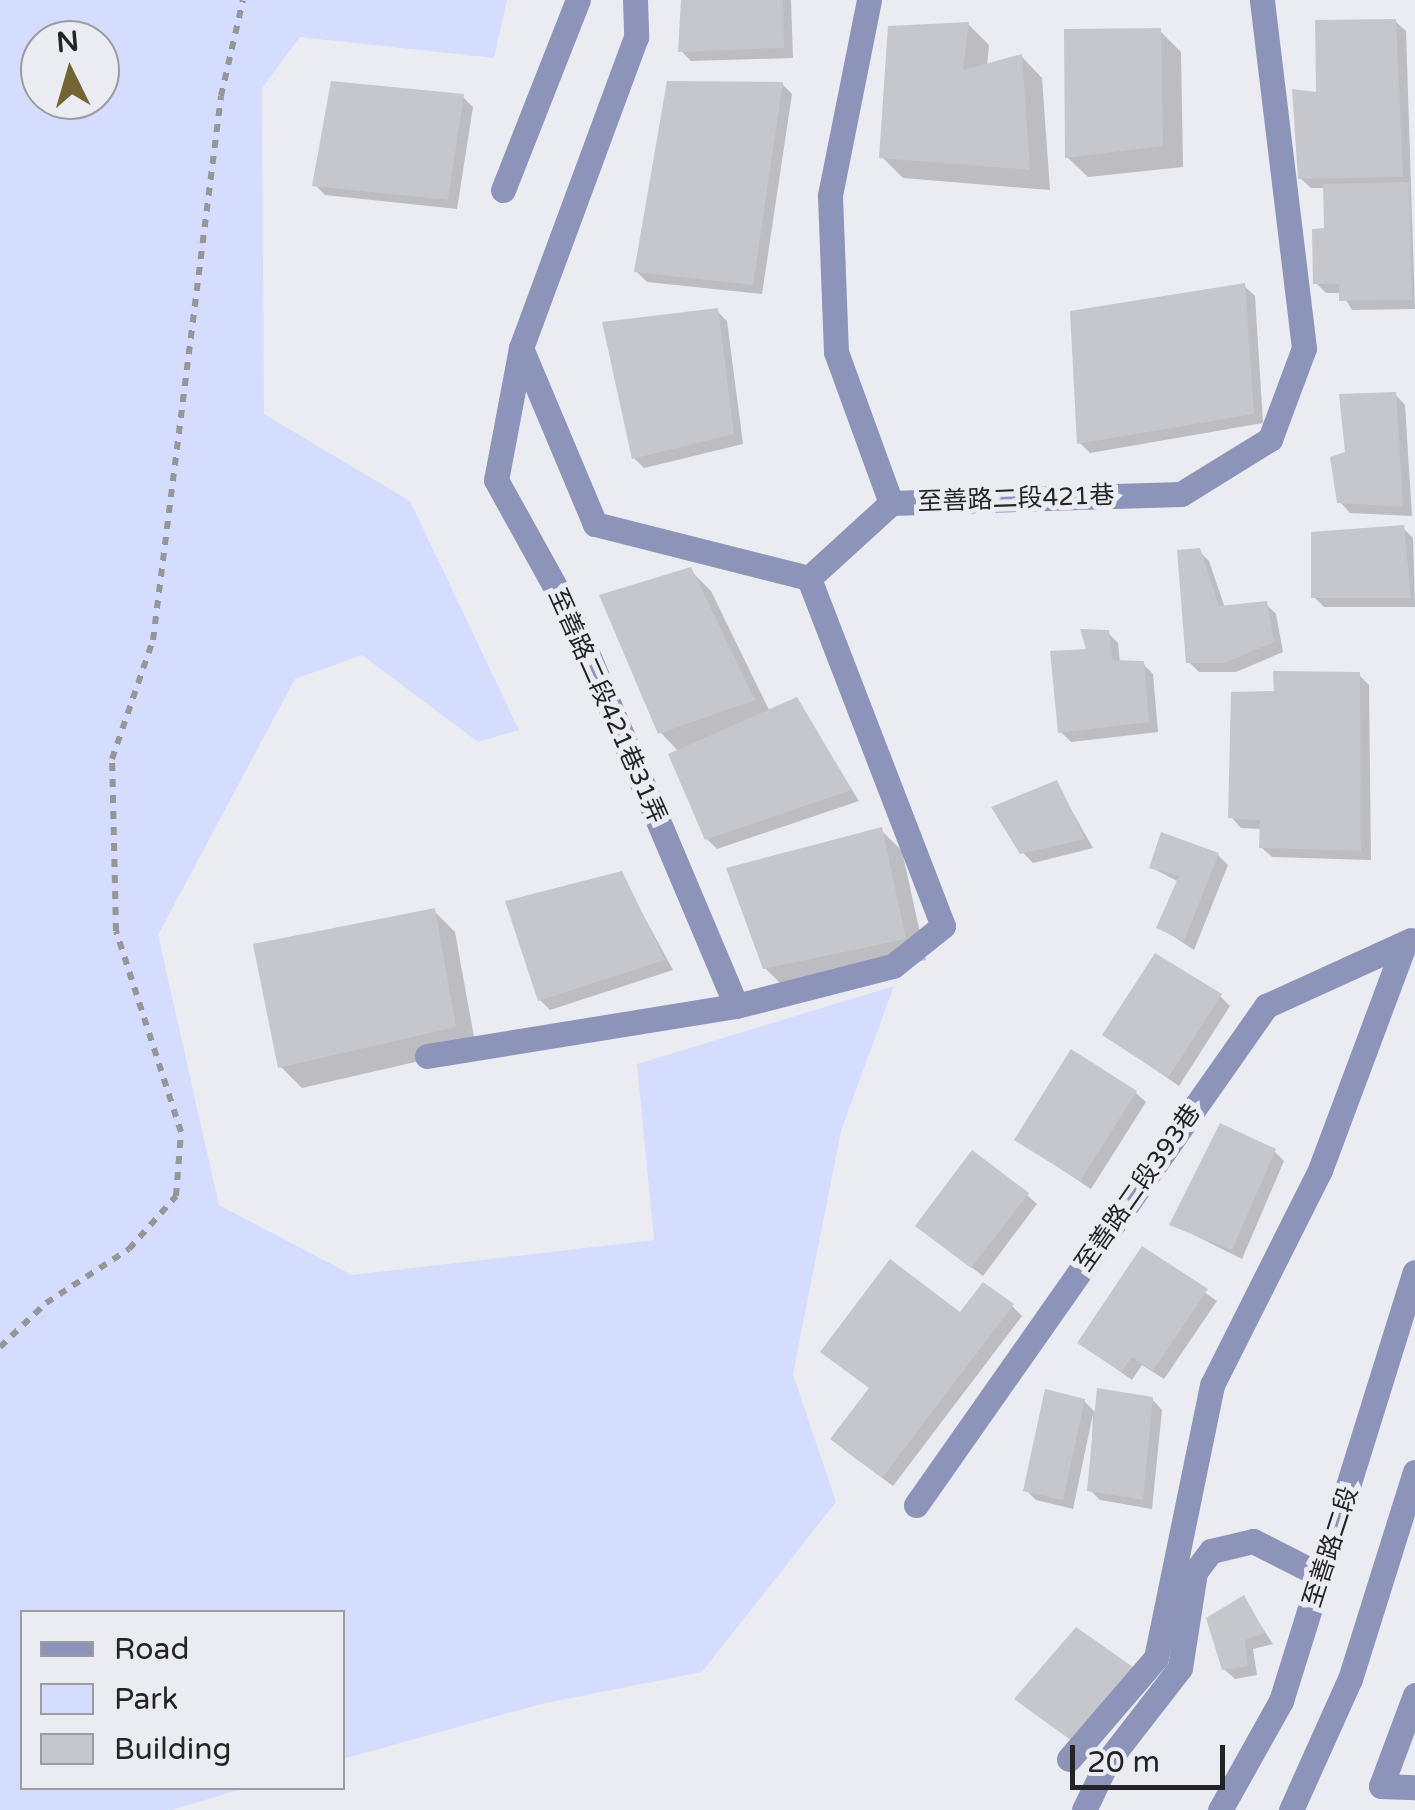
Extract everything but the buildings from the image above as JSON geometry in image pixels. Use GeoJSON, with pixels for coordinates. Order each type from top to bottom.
{"type":"FeatureCollection","features":[{"type":"Feature","properties":{"kind":"street"},"geometry":{"type":"LineString","coordinates":[[503,190],[578,0]]}},
{"type":"Feature","properties":{"kind":"street"},"geometry":{"type":"LineString","coordinates":[[427,1056],[736,1006],[894,966],[943,926],[809,578],[595,524],[521,348],[636,37],[636,0]]}},
{"type":"Feature","properties":{"kind":"street"},"geometry":{"type":"LineString","coordinates":[[868,0],[830,196],[836,352],[891,503]]}},
{"type":"Feature","properties":{"kind":"street","name":"至善路二段421巷"},"geometry":{"type":"LineString","coordinates":[[809,578],[891,503],[1181,494],[1270,439],[1304,348],[1262,0]]}},
{"type":"Feature","properties":{"kind":"street","name":"至善路二段421巷31弄"},"geometry":{"type":"LineString","coordinates":[[521,348],[496,480],[572,617],[736,1006]]}},
{"type":"Feature","properties":{"kind":"street"},"geometry":{"type":"LineString","coordinates":[[1069,1759],[1156,1658],[1212,1385],[1320,1170],[1410,941]]}},
{"type":"Feature","properties":{"kind":"street","name":"至善路二段393巷"},"geometry":{"type":"LineString","coordinates":[[916,1505],[1266,1006],[1410,941]]}},
{"type":"Feature","properties":{"kind":"street","name":"至善路二段"},"geometry":{"type":"LineString","coordinates":[[1220,1810],[1281,1701],[1415,1272]]}},
{"type":"Feature","properties":{"kind":"street"},"geometry":{"type":"LineString","coordinates":[[1291,1810],[1350,1679],[1415,1472]]}},
{"type":"Feature","properties":{"kind":"street"},"geometry":{"type":"LineString","coordinates":[[1084,1810],[1107,1762],[1180,1668],[1195,1572],[1211,1551],[1253,1541],[1322,1576]]}},
{"type":"Feature","properties":{"kind":"street"},"geometry":{"type":"LineString","coordinates":[[1415,1695],[1381,1786],[1415,1786]]}},
{"type":"Feature","properties":{"kind":"path"},"geometry":{"type":"LineString","coordinates":[[0,1347],[46,1303],[128,1249],[176,1196],[181,1132],[116,931],[112,759],[154,640],[222,96],[243,0]]}},
{"type":"Feature","properties":{"kind":"green space"},"geometry":{"type":"Polygon","coordinates":[[[0,0],[507,0],[494,58],[300,37],[262,88],[264,414],[410,501],[519,730],[478,742],[362,655],[295,679],[158,935],[219,1205],[352,1275],[654,1240],[637,1064],[894,986],[841,1131],[793,1374],[836,1502],[702,1672],[541,1704],[345,1758],[345,1610],[20,1610],[20,1790],[238,1790],[172,1810],[0,1810],[0,0]]]}}]}
